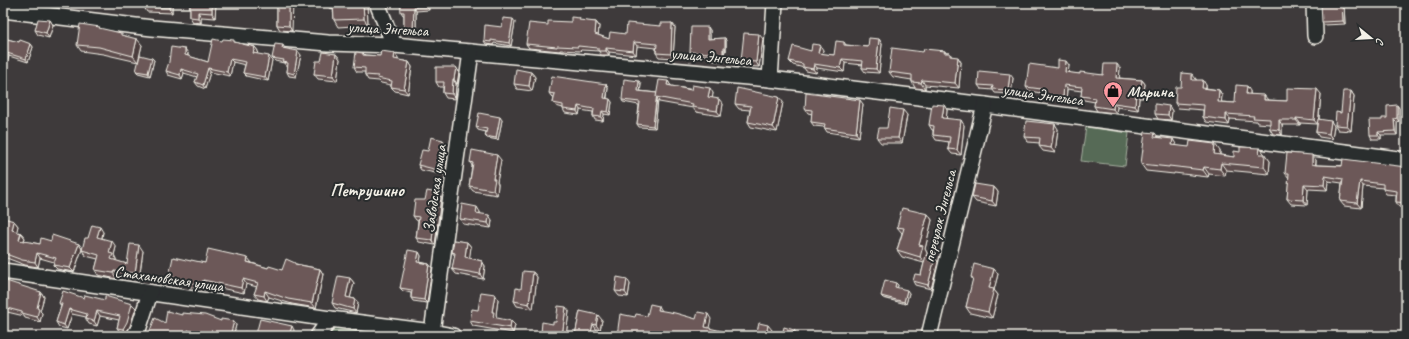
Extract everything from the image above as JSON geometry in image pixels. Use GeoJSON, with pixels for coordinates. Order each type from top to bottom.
{"type":"FeatureCollection","features":[{"type":"Feature","properties":{"kind":"street"},"geometry":{"type":"LineString","coordinates":[[377,3],[394,45]]}},
{"type":"Feature","properties":{"kind":"street","name":"улица Энгельса"},"geometry":{"type":"LineString","coordinates":[[770,79],[775,3]]}},
{"type":"Feature","properties":{"kind":"street"},"geometry":{"type":"LineString","coordinates":[[1314,3],[1315,36]]}},
{"type":"Feature","properties":{"kind":"street","name":"улица Энгельса"},"geometry":{"type":"LineString","coordinates":[[3,10],[152,28],[328,43],[394,45],[770,79],[985,105],[1406,160]]}},
{"type":"Feature","properties":{"kind":"street","name":"Заводская улица"},"geometry":{"type":"LineString","coordinates":[[432,332],[470,52]]}},
{"type":"Feature","properties":{"kind":"street","name":"переулок Энгельса"},"geometry":{"type":"LineString","coordinates":[[929,336],[985,105]]}},
{"type":"Feature","properties":{"kind":"street","name":"Стахановская улица"},"geometry":{"type":"LineString","coordinates":[[3,272],[453,336]]}},
{"type":"Feature","properties":{"kind":"street"},"geometry":{"type":"LineString","coordinates":[[134,336],[138,330],[150,293]]}},
{"type":"Feature","properties":{"kind":"street"},"geometry":{"type":"LineString","coordinates":[[318,336],[330,319]]}},
{"type":"Feature","properties":{"kind":"green space"},"geometry":{"type":"Polygon","coordinates":[[[1086,127],[1129,133],[1125,166],[1081,161],[1086,127]]]}},
{"type":"Feature","properties":{"kind":"green space"},"geometry":{"type":"Polygon","coordinates":[[[335,326],[360,330],[354,336],[330,336],[335,326]]]}},
{"type":"Feature","properties":{"kind":"building"},"geometry":{"type":"Polygon","coordinates":[[[144,3],[169,3],[169,8],[144,7],[144,3]]]}},
{"type":"Feature","properties":{"kind":"building"},"geometry":{"type":"Polygon","coordinates":[[[190,3],[212,3],[212,13],[198,12],[198,18],[190,17],[190,3]]]}},
{"type":"Feature","properties":{"kind":"building"},"geometry":{"type":"Polygon","coordinates":[[[277,3],[289,3],[289,26],[277,25],[277,3]]]}},
{"type":"Feature","properties":{"kind":"building"},"geometry":{"type":"Polygon","coordinates":[[[333,3],[363,3],[364,19],[334,20],[333,3]]]}},
{"type":"Feature","properties":{"kind":"building"},"geometry":{"type":"Polygon","coordinates":[[[400,3],[426,3],[426,7],[414,7],[413,31],[404,30],[404,12],[401,12],[400,3]]]}},
{"type":"Feature","properties":{"kind":"building"},"geometry":{"type":"Polygon","coordinates":[[[1321,3],[1342,3],[1343,21],[1322,22],[1321,3]]]}},
{"type":"Feature","properties":{"kind":"building"},"geometry":{"type":"Polygon","coordinates":[[[571,17],[580,18],[579,20],[596,22],[595,34],[609,39],[610,32],[626,34],[627,23],[661,26],[661,23],[672,23],[671,54],[656,53],[657,44],[634,42],[633,51],[606,48],[606,51],[598,51],[598,48],[578,46],[557,47],[526,44],[529,23],[548,25],[548,21],[571,22],[571,17]]]}},
{"type":"Feature","properties":{"kind":"building"},"geometry":{"type":"Polygon","coordinates":[[[503,18],[513,19],[509,43],[491,40],[491,42],[484,41],[485,25],[502,27],[503,18]]]}},
{"type":"Feature","properties":{"kind":"building"},"geometry":{"type":"Polygon","coordinates":[[[38,19],[50,20],[46,33],[35,30],[38,19]]]}},
{"type":"Feature","properties":{"kind":"building"},"geometry":{"type":"Polygon","coordinates":[[[80,24],[100,27],[99,28],[121,33],[121,35],[137,39],[133,56],[99,47],[77,45],[80,24]]]}},
{"type":"Feature","properties":{"kind":"building"},"geometry":{"type":"Polygon","coordinates":[[[691,27],[708,27],[708,39],[725,38],[723,58],[711,58],[711,53],[690,52],[691,27]]]}},
{"type":"Feature","properties":{"kind":"building"},"geometry":{"type":"Polygon","coordinates":[[[744,33],[759,34],[756,62],[741,61],[744,33]]]}},
{"type":"Feature","properties":{"kind":"building"},"geometry":{"type":"Polygon","coordinates":[[[3,38],[19,42],[20,40],[31,44],[26,59],[7,53],[3,67],[3,38]]]}},
{"type":"Feature","properties":{"kind":"building"},"geometry":{"type":"Polygon","coordinates":[[[869,38],[879,39],[876,69],[862,68],[863,61],[842,59],[840,68],[814,64],[813,69],[803,67],[803,64],[789,61],[793,46],[811,51],[812,44],[820,45],[818,53],[834,55],[836,41],[844,42],[844,45],[868,47],[869,38]]]}},
{"type":"Feature","properties":{"kind":"building"},"geometry":{"type":"Polygon","coordinates":[[[213,39],[222,41],[223,39],[234,40],[234,42],[255,47],[253,53],[269,56],[265,77],[243,73],[246,62],[230,59],[227,72],[208,68],[203,85],[195,82],[198,74],[181,69],[180,75],[166,71],[171,47],[185,49],[185,55],[208,62],[213,39]]]}},
{"type":"Feature","properties":{"kind":"building"},"geometry":{"type":"Polygon","coordinates":[[[275,44],[283,45],[282,48],[298,51],[294,74],[287,72],[288,63],[283,62],[284,60],[272,58],[275,44]]]}},
{"type":"Feature","properties":{"kind":"building"},"geometry":{"type":"Polygon","coordinates":[[[892,48],[923,52],[924,49],[945,51],[944,53],[950,53],[950,56],[958,57],[955,83],[922,80],[921,83],[912,82],[912,75],[889,72],[892,48]]]}},
{"type":"Feature","properties":{"kind":"building"},"geometry":{"type":"Polygon","coordinates":[[[381,51],[395,53],[394,59],[409,62],[404,89],[391,87],[392,81],[377,78],[378,76],[365,75],[365,68],[354,67],[356,52],[363,53],[363,55],[380,56],[381,51]]]}},
{"type":"Feature","properties":{"kind":"building"},"geometry":{"type":"Polygon","coordinates":[[[323,52],[336,54],[333,76],[314,74],[316,61],[321,61],[323,52]]]}},
{"type":"Feature","properties":{"kind":"building"},"geometry":{"type":"Polygon","coordinates":[[[140,55],[152,58],[148,73],[136,71],[140,55]]]}},
{"type":"Feature","properties":{"kind":"building"},"geometry":{"type":"Polygon","coordinates":[[[1058,60],[1066,61],[1065,72],[1080,74],[1080,72],[1103,75],[1104,64],[1117,64],[1116,78],[1142,80],[1140,94],[1136,93],[1135,106],[1114,103],[1113,109],[1094,106],[1095,98],[1081,96],[1082,87],[1064,85],[1063,97],[1040,95],[1041,89],[1026,87],[1029,64],[1058,68],[1058,60]]]}},
{"type":"Feature","properties":{"kind":"building"},"geometry":{"type":"Polygon","coordinates":[[[436,67],[456,67],[453,79],[452,94],[443,93],[444,82],[436,82],[436,67]]]}},
{"type":"Feature","properties":{"kind":"building"},"geometry":{"type":"Polygon","coordinates":[[[516,69],[531,72],[529,86],[514,84],[516,69]]]}},
{"type":"Feature","properties":{"kind":"building"},"geometry":{"type":"Polygon","coordinates":[[[979,71],[1010,74],[1008,90],[992,89],[993,86],[978,85],[979,71]]]}},
{"type":"Feature","properties":{"kind":"building"},"geometry":{"type":"Polygon","coordinates":[[[1182,73],[1192,74],[1192,80],[1203,80],[1202,88],[1219,90],[1218,102],[1235,103],[1236,85],[1247,86],[1246,94],[1264,95],[1264,100],[1287,101],[1287,88],[1317,89],[1314,120],[1296,118],[1296,120],[1279,120],[1279,130],[1270,129],[1270,119],[1253,118],[1254,116],[1226,114],[1226,120],[1203,117],[1204,105],[1175,103],[1176,87],[1181,87],[1182,73]]]}},
{"type":"Feature","properties":{"kind":"building"},"geometry":{"type":"Polygon","coordinates":[[[552,76],[606,84],[604,98],[610,99],[608,112],[602,111],[601,117],[593,116],[594,109],[578,106],[577,111],[563,109],[563,105],[553,103],[555,94],[549,93],[552,76]]]}},
{"type":"Feature","properties":{"kind":"building"},"geometry":{"type":"Polygon","coordinates":[[[624,79],[639,81],[638,91],[657,93],[653,126],[637,124],[640,102],[622,100],[624,79]]]}},
{"type":"Feature","properties":{"kind":"building"},"geometry":{"type":"Polygon","coordinates":[[[659,80],[668,81],[667,85],[691,90],[692,85],[710,88],[708,97],[719,99],[717,111],[692,107],[693,104],[656,97],[659,80]]]}},
{"type":"Feature","properties":{"kind":"building"},"geometry":{"type":"Polygon","coordinates":[[[737,88],[779,97],[773,127],[748,122],[751,106],[735,104],[737,88]]]}},
{"type":"Feature","properties":{"kind":"building"},"geometry":{"type":"Polygon","coordinates":[[[1343,91],[1351,91],[1347,126],[1335,125],[1336,112],[1341,113],[1343,91]]]}},
{"type":"Feature","properties":{"kind":"building"},"geometry":{"type":"Polygon","coordinates":[[[806,93],[860,100],[856,133],[824,128],[825,124],[811,122],[812,110],[805,109],[806,93]]]}},
{"type":"Feature","properties":{"kind":"building"},"geometry":{"type":"Polygon","coordinates":[[[932,104],[944,105],[942,118],[961,120],[957,150],[948,149],[950,137],[933,135],[934,126],[929,125],[932,104]]]}},
{"type":"Feature","properties":{"kind":"building"},"geometry":{"type":"Polygon","coordinates":[[[1155,104],[1169,106],[1168,115],[1155,114],[1155,104]]]}},
{"type":"Feature","properties":{"kind":"building"},"geometry":{"type":"Polygon","coordinates":[[[1397,105],[1397,118],[1394,119],[1395,131],[1378,132],[1378,135],[1370,135],[1369,120],[1382,120],[1382,118],[1387,118],[1387,106],[1397,105]]]}},
{"type":"Feature","properties":{"kind":"building"},"geometry":{"type":"Polygon","coordinates":[[[890,108],[903,110],[898,138],[877,138],[879,128],[887,128],[890,108]]]}},
{"type":"Feature","properties":{"kind":"building"},"geometry":{"type":"Polygon","coordinates":[[[479,113],[500,117],[496,138],[485,136],[487,129],[476,127],[479,113]]]}},
{"type":"Feature","properties":{"kind":"building"},"geometry":{"type":"Polygon","coordinates":[[[1318,119],[1331,121],[1329,134],[1316,132],[1318,119]]]}},
{"type":"Feature","properties":{"kind":"building"},"geometry":{"type":"Polygon","coordinates":[[[1026,121],[1055,124],[1051,148],[1039,146],[1040,138],[1024,137],[1026,121]]]}},
{"type":"Feature","properties":{"kind":"building"},"geometry":{"type":"Polygon","coordinates":[[[1145,132],[1155,133],[1154,137],[1173,139],[1172,145],[1189,147],[1190,141],[1215,144],[1214,154],[1234,157],[1234,151],[1240,152],[1240,147],[1260,148],[1259,154],[1265,154],[1264,167],[1221,163],[1220,169],[1204,167],[1203,170],[1141,164],[1145,132]]]}},
{"type":"Feature","properties":{"kind":"building"},"geometry":{"type":"Polygon","coordinates":[[[431,137],[443,140],[440,154],[444,155],[442,171],[418,165],[422,150],[428,151],[431,137]]]}},
{"type":"Feature","properties":{"kind":"building"},"geometry":{"type":"Polygon","coordinates":[[[472,150],[497,155],[493,179],[495,179],[493,190],[469,186],[473,163],[470,162],[472,150]]]}},
{"type":"Feature","properties":{"kind":"building"},"geometry":{"type":"Polygon","coordinates":[[[1287,153],[1312,155],[1312,164],[1316,165],[1342,166],[1343,159],[1406,167],[1406,203],[1396,202],[1397,191],[1383,189],[1383,184],[1360,181],[1357,203],[1340,201],[1343,179],[1325,176],[1324,185],[1304,184],[1303,200],[1287,199],[1289,173],[1285,173],[1287,153]]]}},
{"type":"Feature","properties":{"kind":"building"},"geometry":{"type":"Polygon","coordinates":[[[975,184],[994,187],[992,201],[972,197],[975,184]]]}},
{"type":"Feature","properties":{"kind":"building"},"geometry":{"type":"Polygon","coordinates":[[[427,191],[438,193],[432,240],[416,238],[419,217],[413,216],[415,200],[425,200],[427,191]]]}},
{"type":"Feature","properties":{"kind":"building"},"geometry":{"type":"Polygon","coordinates":[[[462,204],[477,207],[476,213],[489,215],[488,223],[460,219],[462,204]]]}},
{"type":"Feature","properties":{"kind":"building"},"geometry":{"type":"Polygon","coordinates":[[[902,208],[928,214],[919,245],[923,246],[920,257],[897,250],[904,228],[897,227],[902,208]]]}},
{"type":"Feature","properties":{"kind":"building"},"geometry":{"type":"Polygon","coordinates":[[[4,218],[14,221],[12,230],[21,233],[19,240],[40,244],[41,238],[51,241],[52,235],[79,244],[70,268],[53,265],[56,258],[37,253],[35,262],[22,260],[3,253],[4,218]]]}},
{"type":"Feature","properties":{"kind":"building"},"geometry":{"type":"Polygon","coordinates":[[[92,225],[100,227],[97,237],[112,241],[109,253],[113,254],[111,259],[127,264],[130,244],[139,245],[135,273],[114,271],[113,273],[95,270],[99,255],[82,250],[85,238],[88,238],[92,225]]]}},
{"type":"Feature","properties":{"kind":"building"},"geometry":{"type":"Polygon","coordinates":[[[454,240],[467,242],[465,257],[482,261],[480,274],[452,269],[455,253],[452,252],[454,240]]]}},
{"type":"Feature","properties":{"kind":"building"},"geometry":{"type":"Polygon","coordinates":[[[208,249],[248,258],[247,262],[268,268],[269,266],[282,270],[286,259],[295,264],[320,269],[312,303],[288,299],[265,291],[264,296],[254,294],[258,283],[243,279],[241,288],[203,280],[202,285],[169,276],[173,257],[205,263],[208,249]]]}},
{"type":"Feature","properties":{"kind":"building"},"geometry":{"type":"Polygon","coordinates":[[[408,250],[419,252],[417,262],[429,264],[424,300],[411,298],[412,290],[400,288],[408,250]]]}},
{"type":"Feature","properties":{"kind":"building"},"geometry":{"type":"Polygon","coordinates":[[[926,255],[935,258],[928,285],[913,281],[915,274],[921,275],[926,255]]]}},
{"type":"Feature","properties":{"kind":"building"},"geometry":{"type":"Polygon","coordinates":[[[974,264],[994,269],[989,288],[994,289],[988,312],[966,307],[973,278],[971,277],[974,264]]]}},
{"type":"Feature","properties":{"kind":"building"},"geometry":{"type":"Polygon","coordinates":[[[523,271],[533,272],[529,304],[514,301],[516,288],[521,289],[523,271]]]}},
{"type":"Feature","properties":{"kind":"building"},"geometry":{"type":"Polygon","coordinates":[[[338,276],[350,278],[346,297],[355,299],[353,309],[332,303],[338,276]]]}},
{"type":"Feature","properties":{"kind":"building"},"geometry":{"type":"Polygon","coordinates":[[[617,277],[627,279],[625,292],[615,291],[617,277]]]}},
{"type":"Feature","properties":{"kind":"building"},"geometry":{"type":"Polygon","coordinates":[[[885,280],[896,283],[895,287],[907,290],[904,302],[881,296],[885,280]]]}},
{"type":"Feature","properties":{"kind":"building"},"geometry":{"type":"Polygon","coordinates":[[[6,281],[41,292],[37,308],[39,309],[37,317],[3,307],[3,291],[4,292],[6,281]]]}},
{"type":"Feature","properties":{"kind":"building"},"geometry":{"type":"Polygon","coordinates":[[[63,291],[84,298],[85,295],[105,300],[105,296],[132,304],[127,322],[123,329],[117,328],[120,316],[97,311],[94,321],[86,319],[87,314],[69,309],[64,325],[56,322],[62,304],[59,303],[63,291]]]}},
{"type":"Feature","properties":{"kind":"building"},"geometry":{"type":"Polygon","coordinates":[[[481,292],[495,294],[492,312],[494,312],[493,317],[511,321],[510,328],[470,321],[472,309],[478,310],[481,292]]]}},
{"type":"Feature","properties":{"kind":"building"},"geometry":{"type":"Polygon","coordinates":[[[650,304],[659,306],[658,310],[696,319],[698,312],[708,314],[705,327],[734,334],[734,336],[681,336],[674,334],[673,336],[617,336],[620,314],[635,317],[636,314],[647,316],[650,304]]]}},
{"type":"Feature","properties":{"kind":"building"},"geometry":{"type":"Polygon","coordinates":[[[558,306],[566,307],[562,336],[541,333],[542,322],[553,324],[553,322],[556,322],[558,306]]]}},
{"type":"Feature","properties":{"kind":"building"},"geometry":{"type":"Polygon","coordinates":[[[167,311],[182,315],[182,313],[205,315],[221,321],[221,319],[234,321],[230,336],[204,336],[188,330],[185,336],[154,336],[149,333],[155,318],[165,323],[167,311]]]}},
{"type":"Feature","properties":{"kind":"building"},"geometry":{"type":"Polygon","coordinates":[[[580,311],[598,315],[596,325],[593,324],[590,336],[575,335],[580,311]]]}},
{"type":"Feature","properties":{"kind":"building"},"geometry":{"type":"Polygon","coordinates":[[[260,319],[292,326],[289,336],[242,336],[244,332],[256,334],[260,319]]]}},
{"type":"Feature","properties":{"kind":"building"},"geometry":{"type":"Polygon","coordinates":[[[759,323],[768,325],[766,336],[756,336],[759,323]]]}},
{"type":"Feature","properties":{"kind":"building"},"geometry":{"type":"Polygon","coordinates":[[[784,327],[794,330],[793,336],[782,336],[784,327]]]}},
{"type":"Feature","properties":{"kind":"place","name":"Марина"},"geometry":{"type":"Point","coordinates":[1113,108]}},
{"type":"Feature","properties":{"kind":"district","name":"Петрушино"},"geometry":{"type":"Point","coordinates":[367,190]}}]}
